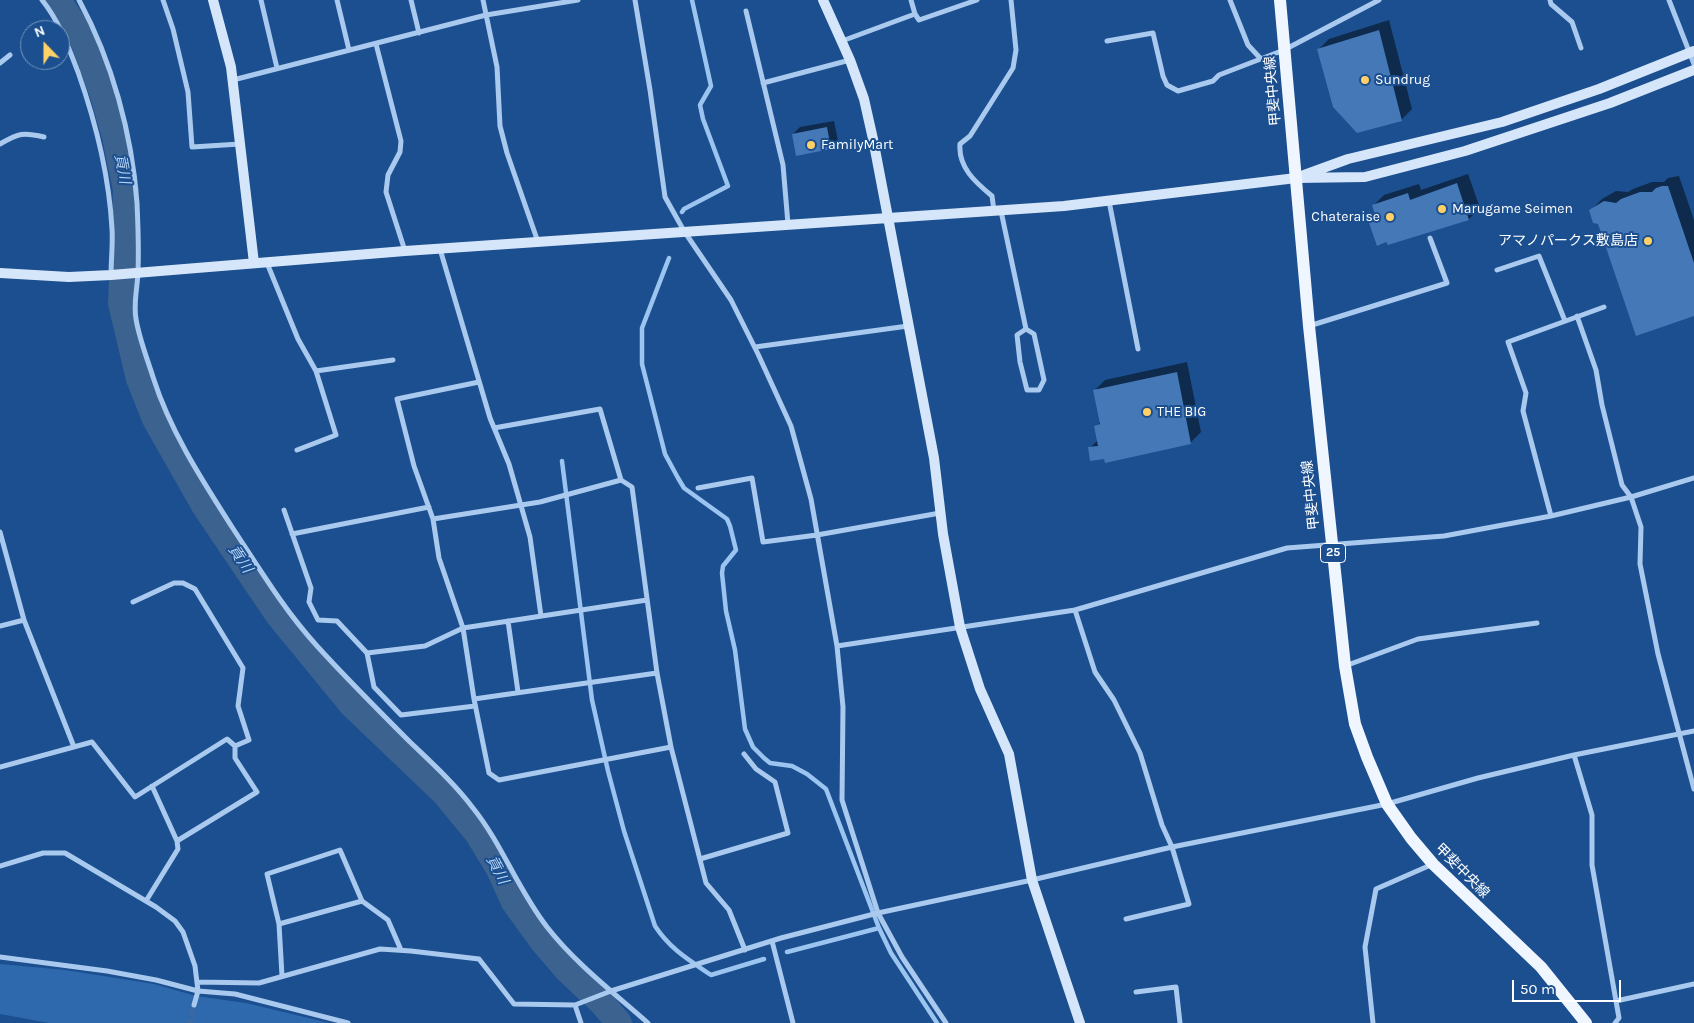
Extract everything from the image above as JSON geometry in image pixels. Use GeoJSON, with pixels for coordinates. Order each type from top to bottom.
{"type":"FeatureCollection","features":[{"type":"Feature","properties":{"kind":"main road","name":"甲斐中央線"},"geometry":{"type":"LineString","coordinates":[[1280,0],[1309,326],[1345,666],[1356,724],[1367,757],[1387,804],[1433,864],[1541,967],[1586,1023]]}},
{"type":"Feature","properties":{"kind":"street"},"geometry":{"type":"LineString","coordinates":[[42,0],[62,30],[97,129],[104,160],[109,198],[112,230],[111,275]]}},
{"type":"Feature","properties":{"kind":"street"},"geometry":{"type":"LineString","coordinates":[[79,0],[94,28],[128,135],[136,198],[136,318],[154,382],[183,446],[206,486],[273,590],[316,645],[448,779],[474,809],[532,906],[548,928],[584,966],[648,1023]]}},
{"type":"Feature","properties":{"kind":"street"},"geometry":{"type":"LineString","coordinates":[[163,0],[173,28],[188,92],[192,147],[241,144]]}},
{"type":"Feature","properties":{"kind":"street"},"geometry":{"type":"LineString","coordinates":[[213,0],[233,80],[254,263]]}},
{"type":"Feature","properties":{"kind":"street"},"geometry":{"type":"LineString","coordinates":[[261,0],[277,68]]}},
{"type":"Feature","properties":{"kind":"street"},"geometry":{"type":"LineString","coordinates":[[337,0],[349,50]]}},
{"type":"Feature","properties":{"kind":"street"},"geometry":{"type":"LineString","coordinates":[[411,0],[419,32]]}},
{"type":"Feature","properties":{"kind":"street"},"geometry":{"type":"LineString","coordinates":[[483,0],[497,67],[500,126],[507,153],[538,242]]}},
{"type":"Feature","properties":{"kind":"street"},"geometry":{"type":"LineString","coordinates":[[233,80],[486,15],[578,0]]}},
{"type":"Feature","properties":{"kind":"street"},"geometry":{"type":"LineString","coordinates":[[634,0],[650,90],[665,197],[684,232],[731,300],[755,347],[791,426],[811,499],[836,646],[843,707],[842,800],[877,913],[902,957],[946,1023]]}},
{"type":"Feature","properties":{"kind":"street"},"geometry":{"type":"LineString","coordinates":[[823,0],[850,60],[864,99],[889,217],[934,458],[940,513],[960,627],[980,689],[1009,754],[1032,880],[1080,1023]]}},
{"type":"Feature","properties":{"kind":"street"},"geometry":{"type":"LineString","coordinates":[[911,0],[919,20],[977,0]]}},
{"type":"Feature","properties":{"kind":"street"},"geometry":{"type":"LineString","coordinates":[[1011,0],[1016,50],[1013,68],[970,136],[960,144],[959,154],[970,176],[992,196],[1026,330],[1034,334],[1044,380],[1039,390],[1027,390],[1020,362],[1017,335],[1026,330]]}},
{"type":"Feature","properties":{"kind":"street"},"geometry":{"type":"LineString","coordinates":[[1230,0],[1248,45],[1261,59]]}},
{"type":"Feature","properties":{"kind":"street"},"geometry":{"type":"LineString","coordinates":[[1107,41],[1153,33],[1163,76],[1167,85],[1178,91],[1213,81],[1219,75],[1284,50],[1379,0]]}},
{"type":"Feature","properties":{"kind":"street"},"geometry":{"type":"LineString","coordinates":[[1550,0],[1551,4],[1572,22],[1580,48]]}},
{"type":"Feature","properties":{"kind":"street"},"geometry":{"type":"LineString","coordinates":[[1669,0],[1692,52],[1694,64]]}},
{"type":"Feature","properties":{"kind":"street"},"geometry":{"type":"LineString","coordinates":[[746,11],[783,165],[788,224]]}},
{"type":"Feature","properties":{"kind":"street"},"geometry":{"type":"LineString","coordinates":[[841,41],[915,14]]}},
{"type":"Feature","properties":{"kind":"street"},"geometry":{"type":"LineString","coordinates":[[376,44],[401,141],[400,152],[388,175],[386,192],[405,251]]}},
{"type":"Feature","properties":{"kind":"street"},"geometry":{"type":"LineString","coordinates":[[1296,178],[1348,159],[1502,122],[1599,89],[1692,52]]}},
{"type":"Feature","properties":{"kind":"street"},"geometry":{"type":"LineString","coordinates":[[0,63],[10,55]]}},
{"type":"Feature","properties":{"kind":"street"},"geometry":{"type":"LineString","coordinates":[[763,83],[850,60]]}},
{"type":"Feature","properties":{"kind":"street"},"geometry":{"type":"LineString","coordinates":[[0,273],[69,277],[111,275],[405,251],[1064,206],[1296,178],[1365,177],[1465,151],[1610,103],[1694,70]]}},
{"type":"Feature","properties":{"kind":"street"},"geometry":{"type":"LineString","coordinates":[[0,144],[12,137],[27,133],[44,137]]}},
{"type":"Feature","properties":{"kind":"street"},"geometry":{"type":"LineString","coordinates":[[1109,201],[1138,349]]}},
{"type":"Feature","properties":{"kind":"street"},"geometry":{"type":"LineString","coordinates":[[1309,326],[1447,283],[1430,238]]}},
{"type":"Feature","properties":{"kind":"street"},"geometry":{"type":"LineString","coordinates":[[440,249],[479,382],[494,428],[509,464],[530,537],[541,616]]}},
{"type":"Feature","properties":{"kind":"street"},"geometry":{"type":"LineString","coordinates":[[1497,270],[1539,256],[1565,321]]}},
{"type":"Feature","properties":{"kind":"street"},"geometry":{"type":"LineString","coordinates":[[267,262],[298,339],[316,371],[336,435],[296,450]]}},
{"type":"Feature","properties":{"kind":"street"},"geometry":{"type":"LineString","coordinates":[[1551,516],[1522,411],[1526,393],[1508,342],[1604,306]]}},
{"type":"Feature","properties":{"kind":"street"},"geometry":{"type":"LineString","coordinates":[[1577,316],[1596,370],[1602,405],[1622,485],[1631,497],[1641,527],[1640,564],[1654,636],[1678,734],[1694,789]]}},
{"type":"Feature","properties":{"kind":"street"},"geometry":{"type":"LineString","coordinates":[[755,347],[908,326]]}},
{"type":"Feature","properties":{"kind":"street"},"geometry":{"type":"LineString","coordinates":[[316,371],[393,360]]}},
{"type":"Feature","properties":{"kind":"street"},"geometry":{"type":"LineString","coordinates":[[479,382],[397,399],[414,466],[433,519],[439,558],[463,628],[475,706],[489,773],[500,780],[671,747]]}},
{"type":"Feature","properties":{"kind":"street"},"geometry":{"type":"LineString","coordinates":[[494,428],[600,409],[621,480],[632,487],[657,674],[671,747],[706,883],[730,910],[744,950]]}},
{"type":"Feature","properties":{"kind":"street"},"geometry":{"type":"LineString","coordinates":[[698,488],[752,478],[763,542],[817,535],[940,513]]}},
{"type":"Feature","properties":{"kind":"street"},"geometry":{"type":"LineString","coordinates":[[836,646],[1075,610],[1287,548],[1444,536],[1551,516],[1631,497],[1694,478]]}},
{"type":"Feature","properties":{"kind":"street"},"geometry":{"type":"LineString","coordinates":[[433,519],[557,498],[621,480]]}},
{"type":"Feature","properties":{"kind":"street"},"geometry":{"type":"LineString","coordinates":[[292,534],[428,507]]}},
{"type":"Feature","properties":{"kind":"street"},"geometry":{"type":"LineString","coordinates":[[284,510],[311,588],[309,602],[318,620],[337,621],[367,653],[374,687],[401,715],[475,706]]}},
{"type":"Feature","properties":{"kind":"street"},"geometry":{"type":"LineString","coordinates":[[0,532],[24,620],[74,747]]}},
{"type":"Feature","properties":{"kind":"street"},"geometry":{"type":"LineString","coordinates":[[133,602],[174,583],[183,583],[195,589],[243,668],[238,706],[249,740],[235,746]]}},
{"type":"Feature","properties":{"kind":"street"},"geometry":{"type":"LineString","coordinates":[[367,653],[425,646],[463,628],[647,600]]}},
{"type":"Feature","properties":{"kind":"street"},"geometry":{"type":"LineString","coordinates":[[1075,610],[1095,672],[1114,700],[1140,753],[1189,904],[1126,919]]}},
{"type":"Feature","properties":{"kind":"street"},"geometry":{"type":"LineString","coordinates":[[0,626],[24,620]]}},
{"type":"Feature","properties":{"kind":"street"},"geometry":{"type":"LineString","coordinates":[[508,621],[518,692]]}},
{"type":"Feature","properties":{"kind":"street"},"geometry":{"type":"LineString","coordinates":[[1345,666],[1418,639],[1537,622]]}},
{"type":"Feature","properties":{"kind":"street"},"geometry":{"type":"LineString","coordinates":[[474,699],[657,674]]}},
{"type":"Feature","properties":{"kind":"street"},"geometry":{"type":"LineString","coordinates":[[197,982],[259,983],[380,949],[401,950],[479,959],[514,1004],[575,1005],[611,991],[707,961],[863,916],[1032,880],[1172,847],[1387,804],[1478,778],[1574,755],[1694,731]]}},
{"type":"Feature","properties":{"kind":"street"},"geometry":{"type":"LineString","coordinates":[[0,767],[92,742],[135,797],[227,739],[235,746],[236,758],[257,792],[177,841]]}},
{"type":"Feature","properties":{"kind":"street"},"geometry":{"type":"LineString","coordinates":[[700,858],[788,833],[774,782],[756,769],[744,754]]}},
{"type":"Feature","properties":{"kind":"street"},"geometry":{"type":"LineString","coordinates":[[1574,755],[1592,815],[1592,865],[1619,1018],[1615,1023]]}},
{"type":"Feature","properties":{"kind":"street"},"geometry":{"type":"LineString","coordinates":[[146,901],[178,849],[177,841],[152,786]]}},
{"type":"Feature","properties":{"kind":"street"},"geometry":{"type":"LineString","coordinates":[[282,976],[279,924],[267,874],[340,850],[362,901],[388,920],[401,950]]}},
{"type":"Feature","properties":{"kind":"street"},"geometry":{"type":"LineString","coordinates":[[0,866],[43,853],[65,853],[146,901],[175,921],[183,932],[195,966],[198,991],[194,1005]]}},
{"type":"Feature","properties":{"kind":"street"},"geometry":{"type":"LineString","coordinates":[[1373,1023],[1365,947],[1376,889],[1433,864]]}},
{"type":"Feature","properties":{"kind":"street"},"geometry":{"type":"LineString","coordinates":[[279,924],[362,901]]}},
{"type":"Feature","properties":{"kind":"street"},"geometry":{"type":"LineString","coordinates":[[772,941],[793,1023]]}},
{"type":"Feature","properties":{"kind":"street"},"geometry":{"type":"LineString","coordinates":[[0,957],[107,971],[156,980],[198,991],[235,994],[348,1023]]}},
{"type":"Feature","properties":{"kind":"street"},"geometry":{"type":"LineString","coordinates":[[1616,1001],[1694,984]]}},
{"type":"Feature","properties":{"kind":"street"},"geometry":{"type":"LineString","coordinates":[[1136,992],[1176,987],[1180,1023]]}},
{"type":"Feature","properties":{"kind":"street"},"geometry":{"type":"LineString","coordinates":[[575,1005],[581,1023]]}},
{"type":"Feature","properties":{"kind":"shaded area"},"geometry":{"type":"Polygon","coordinates":[[[0,964],[65,970],[154,984],[196,996],[246,1003],[329,1023],[49,1023],[0,1014],[0,964]]]}},
{"type":"Feature","properties":{"kind":"building"},"geometry":{"type":"Polygon","coordinates":[[[1379,30],[1402,121],[1357,133],[1333,107],[1317,49],[1379,30]]]}},
{"type":"Feature","properties":{"kind":"building"},"geometry":{"type":"Polygon","coordinates":[[[827,127],[831,149],[796,156],[792,134],[827,127]]]}},
{"type":"Feature","properties":{"kind":"building"},"geometry":{"type":"Polygon","coordinates":[[[1457,183],[1469,220],[1388,245],[1386,242],[1377,246],[1369,223],[1377,221],[1372,205],[1408,193],[1410,200],[1457,183]]]}},
{"type":"Feature","properties":{"kind":"building"},"geometry":{"type":"Polygon","coordinates":[[[1662,186],[1668,186],[1694,263],[1694,316],[1636,336],[1598,224],[1593,223],[1589,210],[1604,201],[1616,203],[1621,199],[1640,192],[1652,192],[1662,186]]]}},
{"type":"Feature","properties":{"kind":"building"},"geometry":{"type":"Polygon","coordinates":[[[1177,372],[1191,444],[1105,463],[1104,459],[1090,461],[1088,447],[1098,446],[1094,426],[1100,424],[1093,390],[1177,372]]]}},
{"type":"Feature","properties":{"kind":"waterway","name":"貢川"},"geometry":{"type":"LineString","coordinates":[[58,0],[81,35],[102,92],[115,137],[126,190],[121,303],[139,379],[155,419],[205,507],[278,615],[351,704],[444,793],[477,833],[499,869],[514,902],[543,942],[567,970],[602,1003],[619,1023]]}},
{"type":"Feature","properties":{"kind":"waterway"},"geometry":{"type":"LineString","coordinates":[[682,212],[684,209],[728,186],[703,119],[700,105],[711,86],[692,0]]}},
{"type":"Feature","properties":{"kind":"waterway"},"geometry":{"type":"LineString","coordinates":[[669,258],[642,328],[642,364],[665,454],[678,478],[684,488],[727,519],[730,526],[736,550],[723,566],[722,573],[726,611],[735,650],[745,729],[753,747],[770,763],[792,766],[807,774],[826,789],[879,928],[891,953],[937,1023]]}},
{"type":"Feature","properties":{"kind":"waterway"},"geometry":{"type":"LineString","coordinates":[[562,461],[592,700],[624,831],[655,926],[674,948],[711,975],[764,959]]}},
{"type":"Feature","properties":{"kind":"waterway"},"geometry":{"type":"LineString","coordinates":[[787,952],[879,928]]}},
{"type":"Feature","properties":{"kind":"tunnel"},"geometry":{"type":"LineString","coordinates":[[190,1023],[194,1005]]}},
{"type":"Feature","properties":{"kind":"place","name":"Sundrug"},"geometry":{"type":"Point","coordinates":[1365,80]}},
{"type":"Feature","properties":{"kind":"place","name":"FamilyMart"},"geometry":{"type":"Point","coordinates":[811,145]}},
{"type":"Feature","properties":{"kind":"place","name":"Marugame Seimen"},"geometry":{"type":"Point","coordinates":[1442,209]}},
{"type":"Feature","properties":{"kind":"place","name":"Chateraise"},"geometry":{"type":"Point","coordinates":[1390,217]}},
{"type":"Feature","properties":{"kind":"place","name":"アマノパークス敷島店"},"geometry":{"type":"Point","coordinates":[1648,241]}},
{"type":"Feature","properties":{"kind":"place","name":"THE BIG"},"geometry":{"type":"Point","coordinates":[1147,412]}}]}
